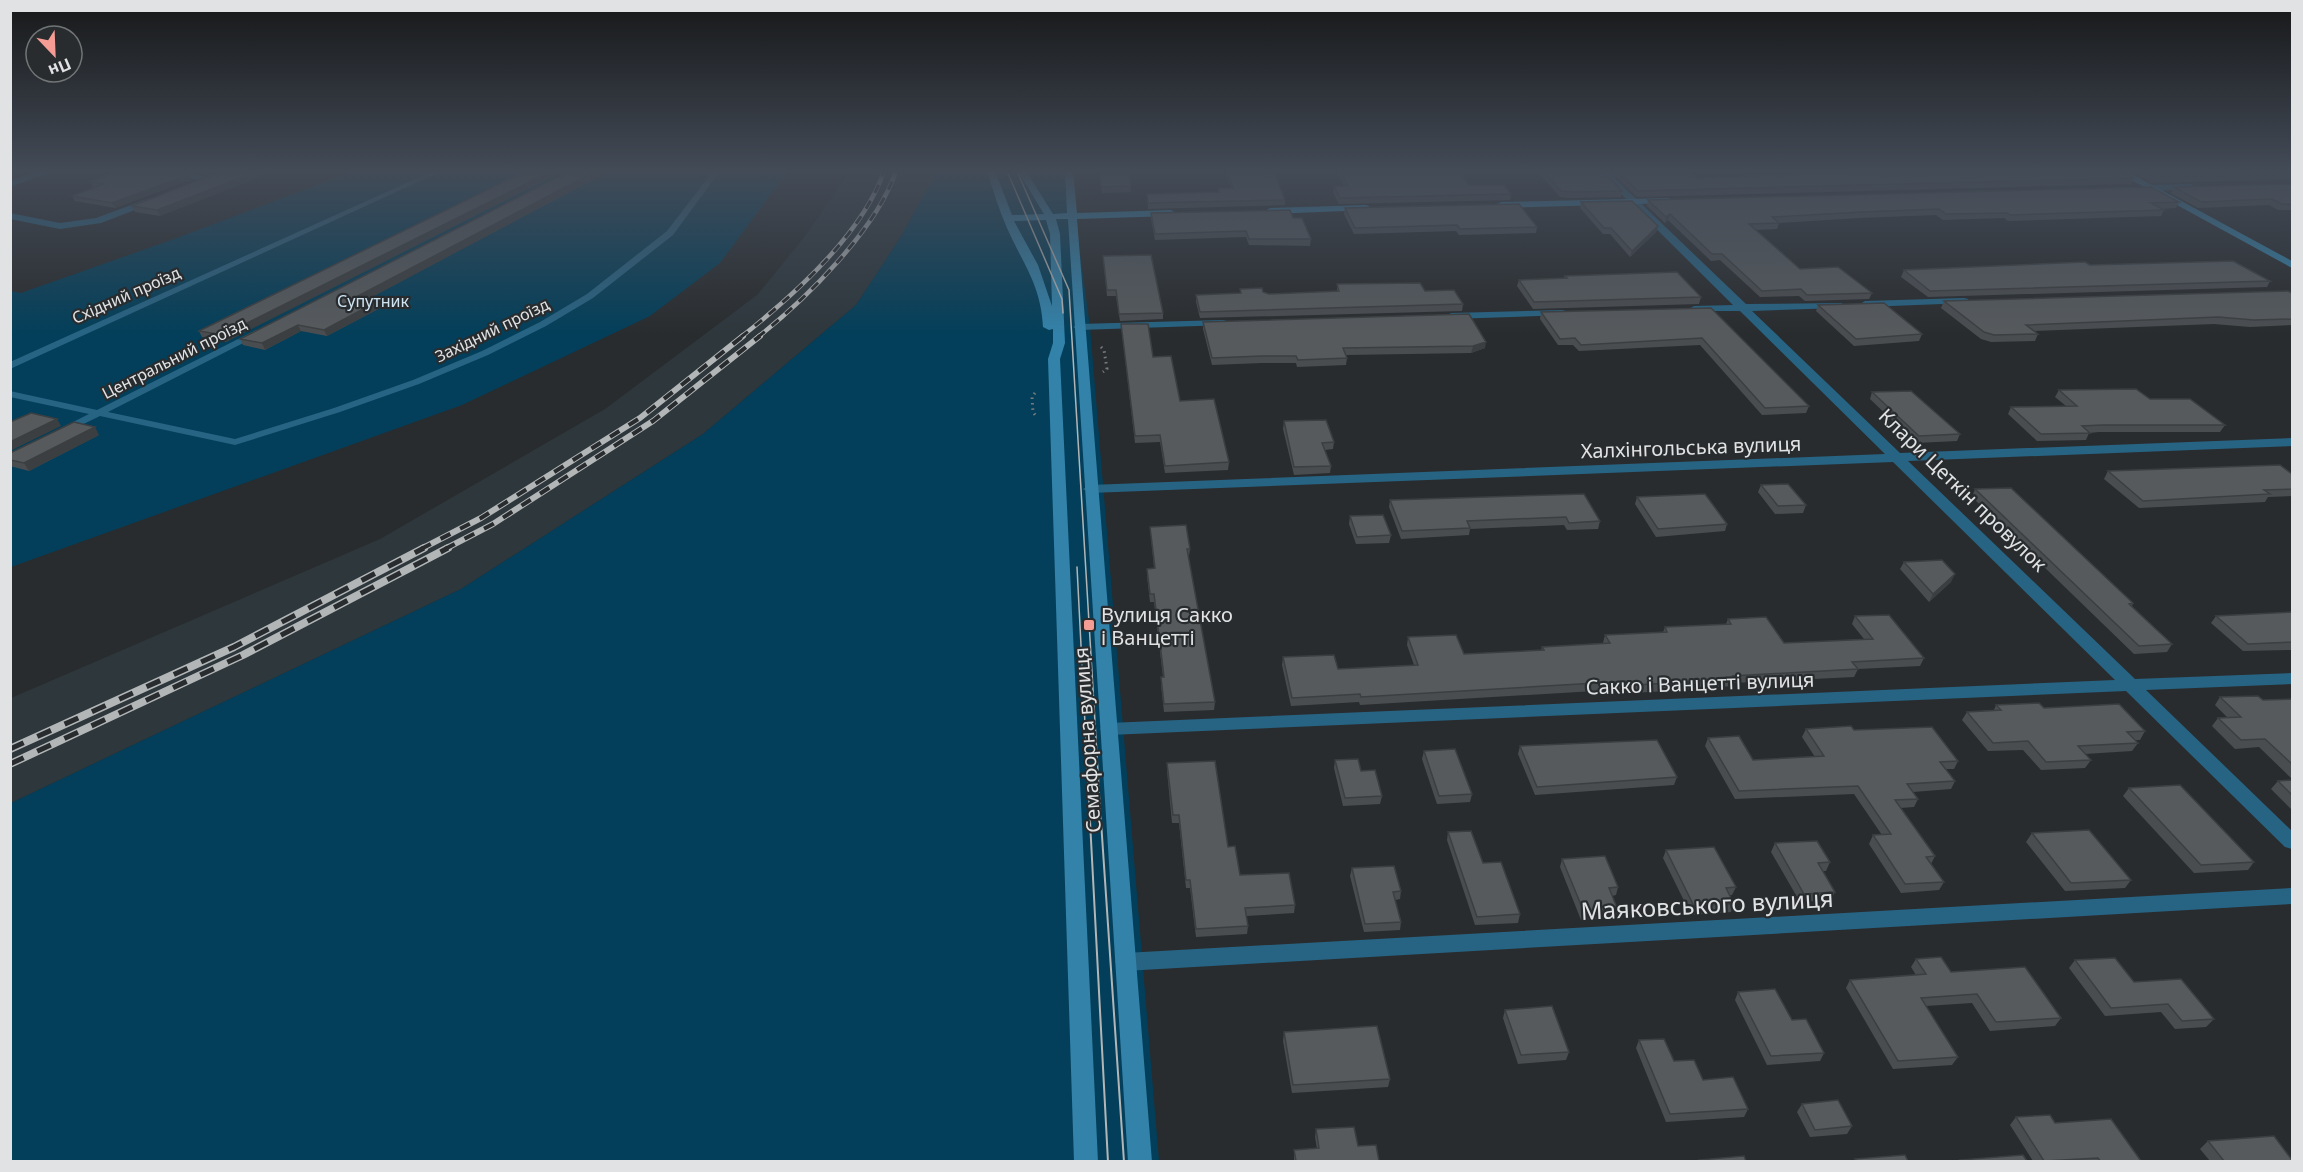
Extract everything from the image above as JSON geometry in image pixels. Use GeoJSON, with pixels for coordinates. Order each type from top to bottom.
{"type":"FeatureCollection","features":[{"type":"Feature","properties":{"kind":"main road","name":"Семафорна вулиця"},"geometry":{"type":"LineString","coordinates":[[1011,226],[1027,251],[1043,292],[1048,309],[1049,343],[1054,359],[1086,1161]]}},
{"type":"Feature","properties":{"kind":"main road","name":"Семафорна вулиця"},"geometry":{"type":"LineString","coordinates":[[1053,226],[1058,282],[1059,343],[1054,359]]}},
{"type":"Feature","properties":{"kind":"main road","name":"Семафорна вулиця"},"geometry":{"type":"LineString","coordinates":[[1073,226],[1086,327],[1090,489],[1140,1161]]}},
{"type":"Feature","properties":{"kind":"main road"},"geometry":{"type":"LineString","coordinates":[[2220,226],[2292,265]]}},
{"type":"Feature","properties":{"kind":"street","name":"Клари Цеткін провулок"},"geometry":{"type":"LineString","coordinates":[[1657,226],[2135,686],[2292,842]]}},
{"type":"Feature","properties":{"kind":"street"},"geometry":{"type":"LineString","coordinates":[[1683,310],[1981,301]]}},
{"type":"Feature","properties":{"kind":"street"},"geometry":{"type":"LineString","coordinates":[[1435,317],[1577,313]]}},
{"type":"Feature","properties":{"kind":"street"},"geometry":{"type":"LineString","coordinates":[[1086,327],[1234,323]]}},
{"type":"Feature","properties":{"kind":"street","name":"Халхінгольська вулиця"},"geometry":{"type":"LineString","coordinates":[[1090,489],[2292,442]]}},
{"type":"Feature","properties":{"kind":"street","name":"Сакко і Ванцетті вулиця"},"geometry":{"type":"LineString","coordinates":[[1109,729],[2292,678]]}},
{"type":"Feature","properties":{"kind":"street","name":"Маяковського вулиця"},"geometry":{"type":"LineString","coordinates":[[1125,962],[2292,896]]}},
{"type":"Feature","properties":{"kind":"lane","name":"Східний проїзд"},"geometry":{"type":"LineString","coordinates":[[10,366],[23,358],[317,226]]}},
{"type":"Feature","properties":{"kind":"lane","name":"Західний проїзд"},"geometry":{"type":"LineString","coordinates":[[98,413],[235,442],[416,382],[485,353],[543,324],[590,296],[670,233],[676,226]]}},
{"type":"Feature","properties":{"kind":"lane","name":"Центральний проїзд"},"geometry":{"type":"LineString","coordinates":[[59,433],[268,327]]}},
{"type":"Feature","properties":{"kind":"lane"},"geometry":{"type":"LineString","coordinates":[[10,394],[98,413]]}},
{"type":"Feature","properties":{"kind":"path"},"geometry":{"type":"LineString","coordinates":[[1086,327],[1094,343],[1104,350],[1107,369],[1096,378]]}},
{"type":"Feature","properties":{"kind":"shaded area"},"geometry":{"type":"Polygon","coordinates":[[[812,226],[907,226],[856,305],[703,434],[461,589],[11,803],[11,698],[380,539],[605,409],[757,295],[812,226]]]}},
{"type":"Feature","properties":{"kind":"green space","name":"Супутник"},"geometry":{"type":"Polygon","coordinates":[[[209,226],[748,226],[720,263],[650,316],[462,405],[11,567],[10,291],[21,293],[209,226]]]}},
{"type":"Feature","properties":{"kind":"green space"},"geometry":{"type":"Polygon","coordinates":[[[907,226],[1076,226],[1090,327],[1159,1161],[11,1162],[11,803],[461,589],[703,434],[856,305],[907,226]]]}},
{"type":"Feature","properties":{"kind":"building"},"geometry":{"type":"Polygon","coordinates":[[[414,226],[442,226],[223,335],[199,331],[414,226]]]}},
{"type":"Feature","properties":{"kind":"building"},"geometry":{"type":"Polygon","coordinates":[[[463,226],[492,226],[358,296],[380,300],[324,330],[298,325],[262,343],[240,339],[463,226]]]}},
{"type":"Feature","properties":{"kind":"building"},"geometry":{"type":"Polygon","coordinates":[[[1153,226],[1305,226],[1311,239],[1249,239],[1246,231],[1155,234],[1153,226]]]}},
{"type":"Feature","properties":{"kind":"building"},"geometry":{"type":"Polygon","coordinates":[[[1354,226],[1433,226],[1355,228],[1354,226]]]}},
{"type":"Feature","properties":{"kind":"building"},"geometry":{"type":"Polygon","coordinates":[[[1458,226],[1537,227],[1460,229],[1458,226]]]}},
{"type":"Feature","properties":{"kind":"building"},"geometry":{"type":"Polygon","coordinates":[[[1602,226],[1658,226],[1632,251],[1611,228],[1602,226]]]}},
{"type":"Feature","properties":{"kind":"building"},"geometry":{"type":"Polygon","coordinates":[[[1682,226],[1751,226],[1800,269],[1838,267],[1872,293],[1807,295],[1801,289],[1762,291],[1722,254],[1712,254],[1682,226]]]}},
{"type":"Feature","properties":{"kind":"building"},"geometry":{"type":"Polygon","coordinates":[[[1151,255],[1163,313],[1119,314],[1116,290],[1107,290],[1103,256],[1151,255]]]}},
{"type":"Feature","properties":{"kind":"building"},"geometry":{"type":"Polygon","coordinates":[[[2233,261],[2270,281],[1930,291],[1904,270],[2085,262],[2090,265],[2233,261]]]}},
{"type":"Feature","properties":{"kind":"building"},"geometry":{"type":"Polygon","coordinates":[[[1677,272],[1701,297],[1534,302],[1519,280],[1567,278],[1565,276],[1677,272]]]}},
{"type":"Feature","properties":{"kind":"building"},"geometry":{"type":"Polygon","coordinates":[[[1420,283],[1425,291],[1454,290],[1463,304],[1200,312],[1196,295],[1241,293],[1240,289],[1262,288],[1263,292],[1269,294],[1339,291],[1337,284],[1420,283]]]}},
{"type":"Feature","properties":{"kind":"building"},"geometry":{"type":"Polygon","coordinates":[[[2288,291],[2292,293],[2292,319],[2254,320],[2218,317],[2026,325],[2038,334],[1994,335],[1984,332],[1944,301],[2288,291]]]}},
{"type":"Feature","properties":{"kind":"building"},"geometry":{"type":"Polygon","coordinates":[[[1884,303],[1922,334],[1856,339],[1818,305],[1884,303]]]}},
{"type":"Feature","properties":{"kind":"building"},"geometry":{"type":"Polygon","coordinates":[[[1711,308],[1809,406],[1765,408],[1702,338],[1581,345],[1575,338],[1560,339],[1541,312],[1711,308]]]}},
{"type":"Feature","properties":{"kind":"building"},"geometry":{"type":"Polygon","coordinates":[[[1469,314],[1486,342],[1473,346],[1343,348],[1347,358],[1298,360],[1296,356],[1212,358],[1203,322],[1469,314]]]}},
{"type":"Feature","properties":{"kind":"building"},"geometry":{"type":"Polygon","coordinates":[[[1121,324],[1148,324],[1153,357],[1171,356],[1180,401],[1214,399],[1229,462],[1165,466],[1160,435],[1135,436],[1121,324]]]}},
{"type":"Feature","properties":{"kind":"building"},"geometry":{"type":"Polygon","coordinates":[[[2136,389],[2150,399],[2190,399],[2225,425],[2082,426],[2090,433],[2041,434],[2011,407],[2077,406],[2059,390],[2136,389]]]}},
{"type":"Feature","properties":{"kind":"building"},"geometry":{"type":"Polygon","coordinates":[[[1911,391],[1960,434],[1919,436],[1872,392],[1911,391]]]}},
{"type":"Feature","properties":{"kind":"building"},"geometry":{"type":"Polygon","coordinates":[[[31,413],[57,419],[10,442],[10,422],[31,413]]]}},
{"type":"Feature","properties":{"kind":"building"},"geometry":{"type":"Polygon","coordinates":[[[1326,420],[1334,442],[1322,443],[1331,466],[1294,467],[1284,421],[1326,420]]]}},
{"type":"Feature","properties":{"kind":"building"},"geometry":{"type":"Polygon","coordinates":[[[74,422],[95,427],[24,463],[10,460],[10,453],[74,422]]]}},
{"type":"Feature","properties":{"kind":"building"},"geometry":{"type":"Polygon","coordinates":[[[2280,465],[2292,474],[2292,489],[2264,490],[2270,494],[2143,501],[2108,471],[2280,465]]]}},
{"type":"Feature","properties":{"kind":"building"},"geometry":{"type":"Polygon","coordinates":[[[1788,484],[1806,505],[1778,506],[1761,485],[1788,484]]]}},
{"type":"Feature","properties":{"kind":"building"},"geometry":{"type":"Polygon","coordinates":[[[2011,488],[2133,603],[2129,604],[2172,644],[2139,646],[1975,489],[2011,488]]]}},
{"type":"Feature","properties":{"kind":"building"},"geometry":{"type":"Polygon","coordinates":[[[1584,494],[1600,521],[1569,523],[1566,517],[1467,521],[1470,528],[1402,531],[1390,500],[1584,494]]]}},
{"type":"Feature","properties":{"kind":"building"},"geometry":{"type":"Polygon","coordinates":[[[1705,494],[1727,524],[1658,529],[1637,497],[1705,494]]]}},
{"type":"Feature","properties":{"kind":"building"},"geometry":{"type":"Polygon","coordinates":[[[1383,515],[1391,535],[1357,537],[1350,516],[1383,515]]]}},
{"type":"Feature","properties":{"kind":"building"},"geometry":{"type":"Polygon","coordinates":[[[1186,525],[1190,549],[1187,549],[1215,702],[1164,704],[1161,677],[1164,677],[1154,594],[1150,594],[1147,569],[1155,568],[1150,527],[1186,525]]]}},
{"type":"Feature","properties":{"kind":"building"},"geometry":{"type":"Polygon","coordinates":[[[1942,560],[1955,574],[1933,594],[1904,562],[1942,560]]]}},
{"type":"Feature","properties":{"kind":"building"},"geometry":{"type":"Polygon","coordinates":[[[2292,612],[2292,642],[2248,644],[2216,616],[2292,612]]]}},
{"type":"Feature","properties":{"kind":"building"},"geometry":{"type":"Polygon","coordinates":[[[1889,615],[1924,658],[1852,662],[1858,669],[1733,676],[1735,678],[1672,683],[1633,685],[1630,681],[1361,697],[1360,694],[1292,698],[1283,657],[1334,655],[1338,669],[1418,665],[1408,637],[1456,635],[1464,654],[1544,650],[1542,647],[1610,643],[1605,635],[1667,632],[1665,627],[1731,624],[1728,619],[1766,617],[1784,643],[1873,639],[1855,616],[1889,615]]]}},
{"type":"Feature","properties":{"kind":"building"},"geometry":{"type":"Polygon","coordinates":[[[2258,696],[2263,700],[2292,699],[2292,764],[2265,739],[2241,740],[2218,718],[2241,717],[2220,697],[2258,696]]]}},
{"type":"Feature","properties":{"kind":"building"},"geometry":{"type":"Polygon","coordinates":[[[2039,703],[2044,708],[2119,704],[2145,731],[2127,732],[2138,743],[2078,746],[2091,760],[2046,762],[2028,741],[1993,743],[1967,712],[2001,710],[1996,705],[2039,703]]]}},
{"type":"Feature","properties":{"kind":"building"},"geometry":{"type":"Polygon","coordinates":[[[1851,726],[1854,730],[1932,727],[1958,761],[1940,762],[1955,781],[1907,784],[1918,799],[1895,800],[1935,856],[1926,857],[1944,882],[1905,884],[1873,835],[1891,834],[1858,786],[1739,791],[1708,738],[1739,736],[1753,760],[1824,756],[1806,729],[1851,726]]]}},
{"type":"Feature","properties":{"kind":"building"},"geometry":{"type":"Polygon","coordinates":[[[1657,740],[1677,777],[1537,787],[1520,746],[1657,740]]]}},
{"type":"Feature","properties":{"kind":"building"},"geometry":{"type":"Polygon","coordinates":[[[1455,749],[1472,794],[1439,796],[1424,751],[1455,749]]]}},
{"type":"Feature","properties":{"kind":"building"},"geometry":{"type":"Polygon","coordinates":[[[1358,759],[1361,771],[1375,770],[1382,796],[1345,798],[1335,760],[1358,759]]]}},
{"type":"Feature","properties":{"kind":"building"},"geometry":{"type":"Polygon","coordinates":[[[1215,761],[1228,847],[1235,846],[1240,875],[1289,873],[1295,905],[1245,908],[1248,926],[1196,929],[1190,880],[1186,880],[1179,815],[1173,815],[1167,763],[1215,761]]]}},
{"type":"Feature","properties":{"kind":"building"},"geometry":{"type":"Polygon","coordinates":[[[2292,780],[2292,795],[2278,781],[2292,780]]]}},
{"type":"Feature","properties":{"kind":"building"},"geometry":{"type":"Polygon","coordinates":[[[2180,785],[2254,862],[2201,865],[2129,788],[2180,785]]]}},
{"type":"Feature","properties":{"kind":"building"},"geometry":{"type":"Polygon","coordinates":[[[2089,830],[2131,880],[2071,883],[2032,833],[2089,830]]]}},
{"type":"Feature","properties":{"kind":"building"},"geometry":{"type":"Polygon","coordinates":[[[1471,831],[1483,863],[1501,862],[1520,914],[1477,917],[1448,832],[1471,831]]]}},
{"type":"Feature","properties":{"kind":"building"},"geometry":{"type":"Polygon","coordinates":[[[1817,841],[1830,862],[1818,863],[1835,892],[1804,894],[1775,843],[1817,841]]]}},
{"type":"Feature","properties":{"kind":"building"},"geometry":{"type":"Polygon","coordinates":[[[1714,847],[1736,887],[1726,888],[1734,904],[1694,906],[1666,850],[1714,847]]]}},
{"type":"Feature","properties":{"kind":"building"},"geometry":{"type":"Polygon","coordinates":[[[1605,856],[1618,887],[1609,888],[1618,910],[1584,912],[1562,859],[1605,856]]]}},
{"type":"Feature","properties":{"kind":"building"},"geometry":{"type":"Polygon","coordinates":[[[1394,866],[1401,891],[1393,892],[1401,922],[1365,924],[1352,868],[1394,866]]]}},
{"type":"Feature","properties":{"kind":"building"},"geometry":{"type":"Polygon","coordinates":[[[1941,957],[1951,972],[2025,967],[2061,1018],[1996,1022],[1977,994],[1921,998],[1958,1057],[1898,1061],[1850,980],[1926,974],[1916,959],[1941,957]]]}},
{"type":"Feature","properties":{"kind":"building"},"geometry":{"type":"Polygon","coordinates":[[[2115,958],[2134,982],[2181,979],[2214,1019],[2182,1021],[2168,1004],[2111,1008],[2075,960],[2115,958]]]}},
{"type":"Feature","properties":{"kind":"building"},"geometry":{"type":"Polygon","coordinates":[[[1775,989],[1792,1020],[1806,1019],[1824,1053],[1771,1056],[1738,992],[1775,989]]]}},
{"type":"Feature","properties":{"kind":"building"},"geometry":{"type":"Polygon","coordinates":[[[1552,1006],[1569,1052],[1521,1055],[1505,1010],[1552,1006]]]}},
{"type":"Feature","properties":{"kind":"building"},"geometry":{"type":"Polygon","coordinates":[[[1377,1026],[1390,1079],[1293,1085],[1284,1032],[1377,1026]]]}},
{"type":"Feature","properties":{"kind":"building"},"geometry":{"type":"Polygon","coordinates":[[[1664,1039],[1674,1061],[1694,1060],[1703,1080],[1733,1077],[1748,1109],[1670,1114],[1639,1040],[1664,1039]]]}},
{"type":"Feature","properties":{"kind":"building"},"geometry":{"type":"Polygon","coordinates":[[[1838,1100],[1852,1126],[1815,1130],[1802,1104],[1838,1100]]]}},
{"type":"Feature","properties":{"kind":"building"},"geometry":{"type":"Polygon","coordinates":[[[2050,1115],[2055,1123],[2111,1119],[2141,1161],[2100,1161],[2098,1158],[2044,1161],[2016,1117],[2050,1115]]]}},
{"type":"Feature","properties":{"kind":"building"},"geometry":{"type":"Polygon","coordinates":[[[1354,1127],[1358,1146],[1376,1145],[1379,1161],[1296,1161],[1294,1150],[1319,1148],[1316,1129],[1354,1127]]]}},
{"type":"Feature","properties":{"kind":"building"},"geometry":{"type":"Polygon","coordinates":[[[2274,1136],[2292,1161],[2224,1161],[2208,1141],[2274,1136]]]}},
{"type":"Feature","properties":{"kind":"building"},"geometry":{"type":"Polygon","coordinates":[[[1905,1155],[1908,1161],[1857,1161],[1855,1159],[1905,1155]]]}},
{"type":"Feature","properties":{"kind":"building"},"geometry":{"type":"Polygon","coordinates":[[[2023,1155],[2027,1161],[1960,1160],[2023,1155]]]}},
{"type":"Feature","properties":{"kind":"building"},"geometry":{"type":"Polygon","coordinates":[[[1744,1156],[1746,1161],[1699,1160],[1744,1156]]]}},
{"type":"Feature","properties":{"kind":"tram line"},"geometry":{"type":"LineString","coordinates":[[1031,226],[1062,299],[1063,313]]}},
{"type":"Feature","properties":{"kind":"tram line"},"geometry":{"type":"LineString","coordinates":[[1041,226],[1069,290],[1101,822]]}},
{"type":"Feature","properties":{"kind":"tram line"},"geometry":{"type":"LineString","coordinates":[[1077,567],[1090,822]]}},
{"type":"Feature","properties":{"kind":"tram line"},"geometry":{"type":"LineString","coordinates":[[1090,821],[1108,1162]]}},
{"type":"Feature","properties":{"kind":"tram line"},"geometry":{"type":"LineString","coordinates":[[1101,821],[1124,1162]]}},
{"type":"Feature","properties":{"kind":"railway"},"geometry":{"type":"LineString","coordinates":[[741,337],[804,283],[854,226]]}},
{"type":"Feature","properties":{"kind":"railway"},"geometry":{"type":"LineString","coordinates":[[758,337],[818,283],[866,226]]}},
{"type":"Feature","properties":{"kind":"railway"},"geometry":{"type":"LineString","coordinates":[[421,549],[481,518],[640,418],[743,336]]}},
{"type":"Feature","properties":{"kind":"railway"},"geometry":{"type":"LineString","coordinates":[[445,549],[493,524],[653,421],[760,336]]}},
{"type":"Feature","properties":{"kind":"railway"},"geometry":{"type":"LineString","coordinates":[[10,749],[234,647],[424,548]]}},
{"type":"Feature","properties":{"kind":"railway"},"geometry":{"type":"LineString","coordinates":[[10,764],[243,655],[448,548]]}},
{"type":"Feature","properties":{"kind":"place","name":"Вулиця Сакко і Ванцетті"},"geometry":{"type":"Point","coordinates":[1089,625]}}]}
